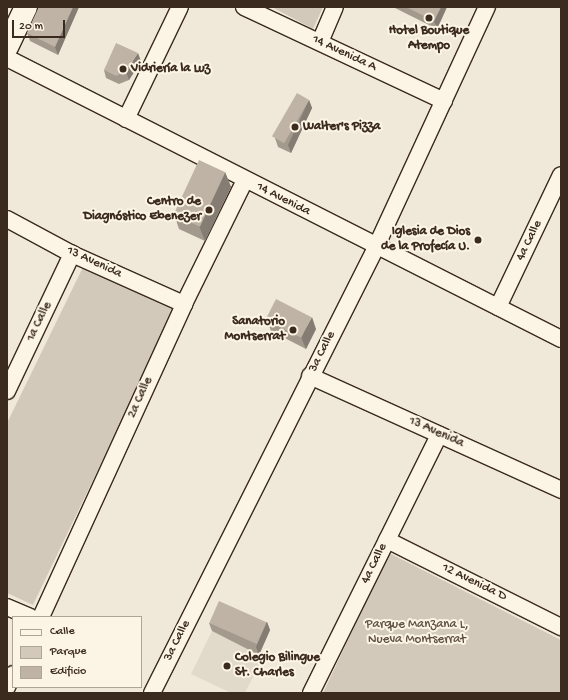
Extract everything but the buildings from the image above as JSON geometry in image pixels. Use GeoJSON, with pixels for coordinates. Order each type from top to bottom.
{"type":"FeatureCollection","features":[{"type":"Feature","properties":{"kind":"main road"},"geometry":{"type":"LineString","coordinates":[[7,47],[26,7]]}},
{"type":"Feature","properties":{"kind":"street"},"geometry":{"type":"LineString","coordinates":[[126,119],[180,7]]}},
{"type":"Feature","properties":{"kind":"street","name":"14 Avenida A"},"geometry":{"type":"LineString","coordinates":[[244,7],[444,101]]}},
{"type":"Feature","properties":{"kind":"street"},"geometry":{"type":"LineString","coordinates":[[320,42],[335,7]]}},
{"type":"Feature","properties":{"kind":"street","name":"3a Calle"},"geometry":{"type":"LineString","coordinates":[[152,693],[376,247],[487,7]]}},
{"type":"Feature","properties":{"kind":"street","name":"14 Avenida"},"geometry":{"type":"LineString","coordinates":[[7,58],[376,247],[561,339]]}},
{"type":"Feature","properties":{"kind":"street","name":"4a Calle"},"geometry":{"type":"LineString","coordinates":[[498,307],[561,176]]}},
{"type":"Feature","properties":{"kind":"street","name":"2a Calle"},"geometry":{"type":"LineString","coordinates":[[41,616],[184,304],[245,180]]}},
{"type":"Feature","properties":{"kind":"street","name":"13 Avenida"},"geometry":{"type":"LineString","coordinates":[[7,219],[72,254],[184,304]]}},
{"type":"Feature","properties":{"kind":"street","name":"1a Calle"},"geometry":{"type":"LineString","coordinates":[[7,391],[72,254]]}},
{"type":"Feature","properties":{"kind":"street","name":"13 Avenida"},"geometry":{"type":"LineString","coordinates":[[310,376],[561,490]]}},
{"type":"Feature","properties":{"kind":"street","name":"4a Calle"},"geometry":{"type":"LineString","coordinates":[[311,693],[439,435]]}},
{"type":"Feature","properties":{"kind":"street","name":"12 Avenida D"},"geometry":{"type":"LineString","coordinates":[[387,540],[561,627]]}},
{"type":"Feature","properties":{"kind":"street"},"geometry":{"type":"LineString","coordinates":[[7,607],[28,616]]}},
{"type":"Feature","properties":{"kind":"street"},"geometry":{"type":"LineString","coordinates":[[7,687],[12,676]]}},
{"type":"Feature","properties":{"kind":"shaded area","name":"Colegio Bilingue St. Charles"},"geometry":{"type":"Polygon","coordinates":[[[212,631],[263,657],[245,693],[231,693],[191,674],[212,631]]]}},
{"type":"Feature","properties":{"kind":"green space"},"geometry":{"type":"Polygon","coordinates":[[[272,7],[323,7],[313,29],[272,7]]]}},
{"type":"Feature","properties":{"kind":"green space"},"geometry":{"type":"Polygon","coordinates":[[[86,261],[177,305],[33,605],[7,593],[7,423],[86,261]]]}},
{"type":"Feature","properties":{"kind":"green space","name":"Parque Manzana L, Nueva Montserrat"},"geometry":{"type":"Polygon","coordinates":[[[389,553],[561,640],[561,693],[323,693],[389,553]]]}},
{"type":"Feature","properties":{"kind":"place","name":"Hotel Boutique Atempo"},"geometry":{"type":"Point","coordinates":[429,18]}},
{"type":"Feature","properties":{"kind":"place","name":"Vidriería la Luz"},"geometry":{"type":"Point","coordinates":[123,69]}},
{"type":"Feature","properties":{"kind":"place","name":"Walter's Pizza"},"geometry":{"type":"Point","coordinates":[295,127]}},
{"type":"Feature","properties":{"kind":"place","name":"Centro de Diagnóstico Ebenezer"},"geometry":{"type":"Point","coordinates":[209,210]}},
{"type":"Feature","properties":{"kind":"place","name":"Iglesia de Dios de la Profecía U."},"geometry":{"type":"Point","coordinates":[478,240]}},
{"type":"Feature","properties":{"kind":"place","name":"Sanatorio Montserrat"},"geometry":{"type":"Point","coordinates":[293,330]}},
{"type":"Feature","properties":{"kind":"place","name":"Colegio Bilingue St. Charles"},"geometry":{"type":"Point","coordinates":[227,666]}}]}
